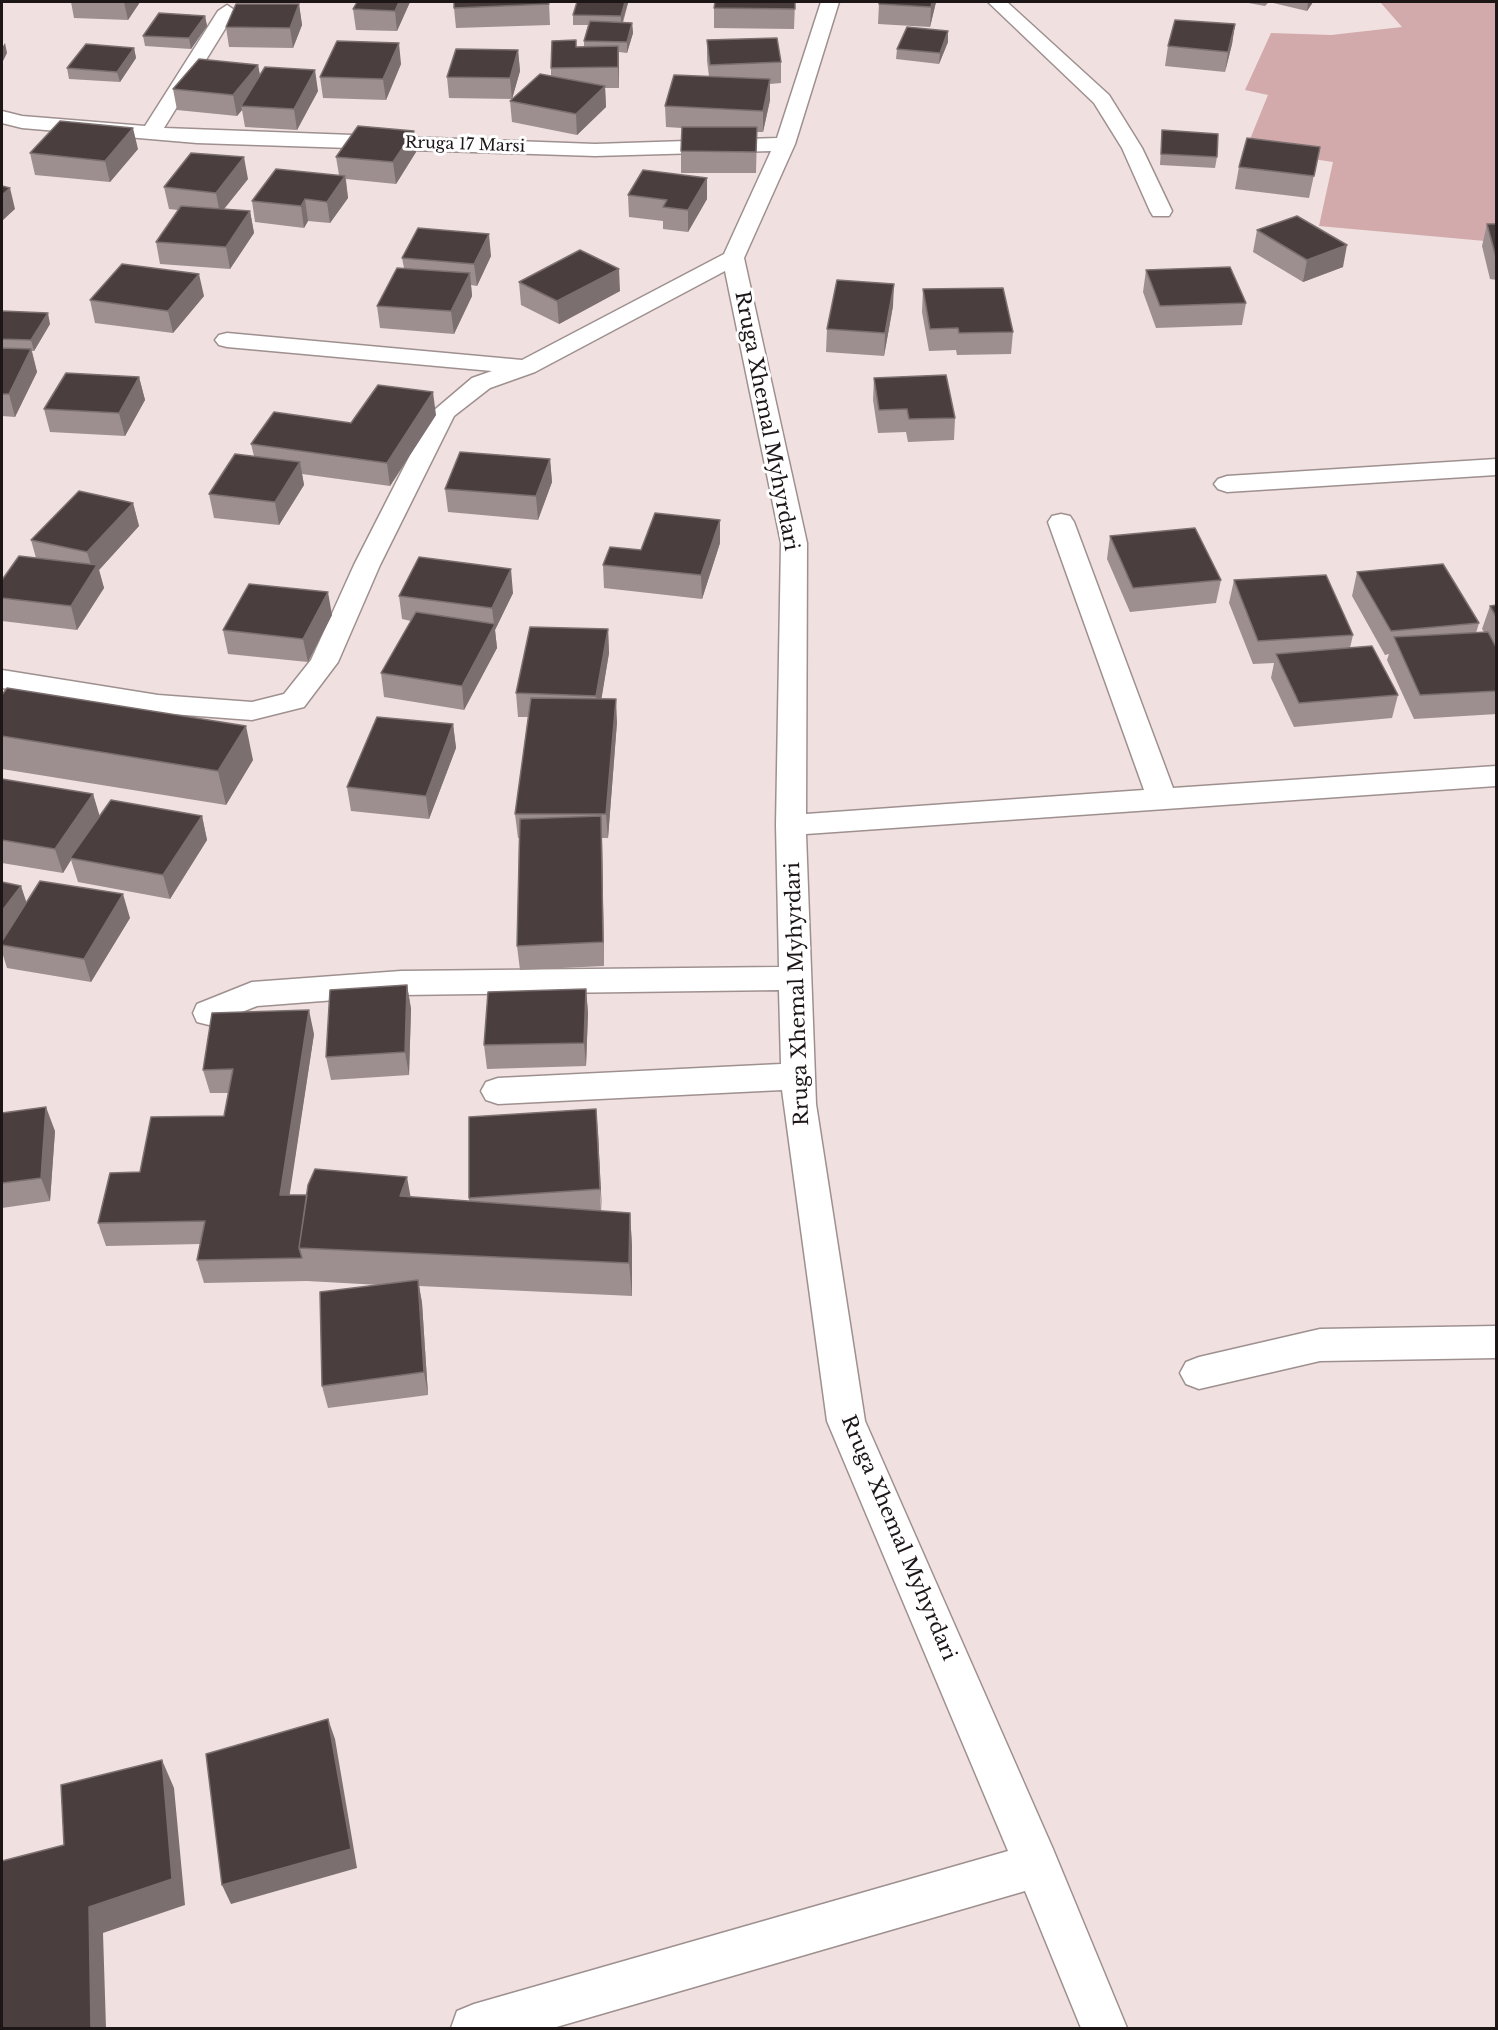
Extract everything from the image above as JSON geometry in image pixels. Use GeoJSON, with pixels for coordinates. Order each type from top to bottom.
{"type":"FeatureCollection","features":[{"type":"Feature","properties":{"kind":"street"},"geometry":{"type":"LineString","coordinates":[[2,679],[158,704],[252,711],[294,700],[324,662],[367,565],[444,412],[481,383],[527,368],[733,258],[785,144],[830,2]]}},
{"type":"Feature","properties":{"kind":"street"},"geometry":{"type":"LineString","coordinates":[[997,2],[1102,99],[1132,148],[1161,211]]}},
{"type":"Feature","properties":{"kind":"street"},"geometry":{"type":"LineString","coordinates":[[150,134],[227,11]]}},
{"type":"Feature","properties":{"kind":"street","name":"Rruga 17 Marsi"},"geometry":{"type":"LineString","coordinates":[[2,117],[22,122],[150,134],[594,150],[785,144]]}},
{"type":"Feature","properties":{"kind":"street"},"geometry":{"type":"LineString","coordinates":[[2,137],[22,122]]}},
{"type":"Feature","properties":{"kind":"street","name":"Rruga Xhemal Myhyrdari"},"geometry":{"type":"LineString","coordinates":[[733,258],[794,543],[791,825],[799,1104],[846,1421],[1037,1865],[1104,2028]]}},
{"type":"Feature","properties":{"kind":"street"},"geometry":{"type":"LineString","coordinates":[[227,340],[527,368]]}},
{"type":"Feature","properties":{"kind":"street"},"geometry":{"type":"LineString","coordinates":[[1227,484],[1497,467]]}},
{"type":"Feature","properties":{"kind":"street"},"geometry":{"type":"LineString","coordinates":[[1061,522],[1162,799]]}},
{"type":"Feature","properties":{"kind":"street"},"geometry":{"type":"LineString","coordinates":[[791,825],[1497,776]]}},
{"type":"Feature","properties":{"kind":"street"},"geometry":{"type":"LineString","coordinates":[[209,1013],[252,994],[401,983],[796,978]]}},
{"type":"Feature","properties":{"kind":"street"},"geometry":{"type":"LineString","coordinates":[[498,1091],[798,1076]]}},
{"type":"Feature","properties":{"kind":"street"},"geometry":{"type":"LineString","coordinates":[[1199,1373],[1320,1345],[1497,1342]]}},
{"type":"Feature","properties":{"kind":"street"},"geometry":{"type":"LineString","coordinates":[[474,2028],[1037,1865]]}},
{"type":"Feature","properties":{"kind":"shaded area"},"geometry":{"type":"Polygon","coordinates":[[[1380,2],[1496,2],[1496,242],[1319,226],[1333,162],[1246,149],[1268,95],[1245,90],[1271,33],[1331,35],[1402,27],[1380,2]]]}},
{"type":"Feature","properties":{"kind":"building"},"geometry":{"type":"Polygon","coordinates":[[[357,2],[399,2],[395,11],[353,9],[357,2]]]}},
{"type":"Feature","properties":{"kind":"building"},"geometry":{"type":"Polygon","coordinates":[[[454,2],[548,2],[549,4],[454,8],[454,2]]]}},
{"type":"Feature","properties":{"kind":"building"},"geometry":{"type":"Polygon","coordinates":[[[577,2],[625,2],[621,16],[573,15],[577,2]]]}},
{"type":"Feature","properties":{"kind":"building"},"geometry":{"type":"Polygon","coordinates":[[[715,2],[795,2],[795,9],[714,8],[715,2]]]}},
{"type":"Feature","properties":{"kind":"building"},"geometry":{"type":"Polygon","coordinates":[[[879,2],[932,2],[931,7],[879,4],[879,2]]]}},
{"type":"Feature","properties":{"kind":"building"},"geometry":{"type":"Polygon","coordinates":[[[236,4],[299,4],[290,28],[226,27],[236,4]]]}},
{"type":"Feature","properties":{"kind":"building"},"geometry":{"type":"Polygon","coordinates":[[[159,13],[205,16],[189,38],[143,36],[159,13]]]}},
{"type":"Feature","properties":{"kind":"building"},"geometry":{"type":"Polygon","coordinates":[[[1175,20],[1235,24],[1228,52],[1168,46],[1175,20]]]}},
{"type":"Feature","properties":{"kind":"building"},"geometry":{"type":"Polygon","coordinates":[[[590,21],[632,23],[627,42],[584,41],[590,21]]]}},
{"type":"Feature","properties":{"kind":"building"},"geometry":{"type":"Polygon","coordinates":[[[907,27],[948,31],[940,53],[897,49],[907,27]]]}},
{"type":"Feature","properties":{"kind":"building"},"geometry":{"type":"Polygon","coordinates":[[[777,38],[781,62],[710,65],[707,40],[777,38]]]}},
{"type":"Feature","properties":{"kind":"building"},"geometry":{"type":"Polygon","coordinates":[[[576,40],[576,47],[618,46],[618,67],[551,68],[552,41],[576,40]]]}},
{"type":"Feature","properties":{"kind":"building"},"geometry":{"type":"Polygon","coordinates":[[[337,41],[399,43],[383,79],[320,77],[337,41]]]}},
{"type":"Feature","properties":{"kind":"building"},"geometry":{"type":"Polygon","coordinates":[[[86,44],[134,48],[117,72],[67,68],[86,44]]]}},
{"type":"Feature","properties":{"kind":"building"},"geometry":{"type":"Polygon","coordinates":[[[456,49],[518,50],[510,78],[447,77],[456,49]]]}},
{"type":"Feature","properties":{"kind":"building"},"geometry":{"type":"Polygon","coordinates":[[[199,59],[258,65],[233,95],[173,89],[199,59]]]}},
{"type":"Feature","properties":{"kind":"building"},"geometry":{"type":"Polygon","coordinates":[[[265,67],[315,70],[294,109],[241,106],[265,67]]]}},
{"type":"Feature","properties":{"kind":"building"},"geometry":{"type":"Polygon","coordinates":[[[540,74],[605,86],[576,114],[510,101],[540,74]]]}},
{"type":"Feature","properties":{"kind":"building"},"geometry":{"type":"Polygon","coordinates":[[[674,75],[770,79],[763,111],[665,106],[674,75]]]}},
{"type":"Feature","properties":{"kind":"building"},"geometry":{"type":"Polygon","coordinates":[[[60,121],[133,128],[105,161],[30,153],[60,121]]]}},
{"type":"Feature","properties":{"kind":"building"},"geometry":{"type":"Polygon","coordinates":[[[358,126],[414,131],[393,162],[336,157],[358,126]]]}},
{"type":"Feature","properties":{"kind":"building"},"geometry":{"type":"Polygon","coordinates":[[[682,127],[757,127],[756,152],[681,151],[682,127]]]}},
{"type":"Feature","properties":{"kind":"building"},"geometry":{"type":"Polygon","coordinates":[[[1162,130],[1218,134],[1217,157],[1161,154],[1162,130]]]}},
{"type":"Feature","properties":{"kind":"building"},"geometry":{"type":"Polygon","coordinates":[[[1247,138],[1320,147],[1314,176],[1239,167],[1247,138]]]}},
{"type":"Feature","properties":{"kind":"building"},"geometry":{"type":"Polygon","coordinates":[[[191,153],[244,157],[216,193],[164,187],[191,153]]]}},
{"type":"Feature","properties":{"kind":"building"},"geometry":{"type":"Polygon","coordinates":[[[276,169],[345,176],[327,202],[305,199],[301,206],[252,201],[276,169]]]}},
{"type":"Feature","properties":{"kind":"building"},"geometry":{"type":"Polygon","coordinates":[[[643,170],[707,178],[688,210],[663,207],[667,200],[628,195],[643,170]]]}},
{"type":"Feature","properties":{"kind":"building"},"geometry":{"type":"Polygon","coordinates":[[[2,186],[10,188],[2,195],[2,186]]]}},
{"type":"Feature","properties":{"kind":"building"},"geometry":{"type":"Polygon","coordinates":[[[181,206],[250,211],[226,247],[156,242],[181,206]]]}},
{"type":"Feature","properties":{"kind":"building"},"geometry":{"type":"Polygon","coordinates":[[[1297,216],[1347,245],[1307,260],[1257,230],[1297,216]]]}},
{"type":"Feature","properties":{"kind":"building"},"geometry":{"type":"Polygon","coordinates":[[[1487,224],[1497,224],[1497,257],[1496,257],[1487,224]]]}},
{"type":"Feature","properties":{"kind":"building"},"geometry":{"type":"Polygon","coordinates":[[[418,228],[489,234],[474,264],[402,258],[418,228]]]}},
{"type":"Feature","properties":{"kind":"building"},"geometry":{"type":"Polygon","coordinates":[[[580,250],[619,269],[557,301],[519,282],[580,250]]]}},
{"type":"Feature","properties":{"kind":"building"},"geometry":{"type":"Polygon","coordinates":[[[122,264],[199,274],[168,311],[90,300],[122,264]]]}},
{"type":"Feature","properties":{"kind":"building"},"geometry":{"type":"Polygon","coordinates":[[[1230,267],[1246,303],[1160,306],[1146,270],[1230,267]]]}},
{"type":"Feature","properties":{"kind":"building"},"geometry":{"type":"Polygon","coordinates":[[[397,268],[470,273],[451,311],[377,306],[397,268]]]}},
{"type":"Feature","properties":{"kind":"building"},"geometry":{"type":"Polygon","coordinates":[[[837,280],[894,284],[885,333],[827,329],[837,280]]]}},
{"type":"Feature","properties":{"kind":"building"},"geometry":{"type":"Polygon","coordinates":[[[1003,288],[1013,332],[959,333],[958,328],[930,329],[923,289],[1003,288]]]}},
{"type":"Feature","properties":{"kind":"building"},"geometry":{"type":"Polygon","coordinates":[[[2,311],[48,313],[31,340],[2,339],[2,311]]]}},
{"type":"Feature","properties":{"kind":"building"},"geometry":{"type":"Polygon","coordinates":[[[2,348],[31,349],[9,394],[2,394],[2,348]]]}},
{"type":"Feature","properties":{"kind":"building"},"geometry":{"type":"Polygon","coordinates":[[[66,373],[139,377],[119,413],[44,409],[66,373]]]}},
{"type":"Feature","properties":{"kind":"building"},"geometry":{"type":"Polygon","coordinates":[[[946,375],[955,418],[909,419],[907,409],[879,410],[874,378],[946,375]]]}},
{"type":"Feature","properties":{"kind":"building"},"geometry":{"type":"Polygon","coordinates":[[[378,385],[433,392],[387,463],[251,444],[274,412],[351,423],[378,385]]]}},
{"type":"Feature","properties":{"kind":"building"},"geometry":{"type":"Polygon","coordinates":[[[460,452],[550,459],[536,496],[445,489],[460,452]]]}},
{"type":"Feature","properties":{"kind":"building"},"geometry":{"type":"Polygon","coordinates":[[[235,454],[300,462],[275,502],[209,494],[235,454]]]}},
{"type":"Feature","properties":{"kind":"building"},"geometry":{"type":"Polygon","coordinates":[[[79,491],[133,503],[87,552],[31,540],[79,491]]]}},
{"type":"Feature","properties":{"kind":"building"},"geometry":{"type":"Polygon","coordinates":[[[655,513],[720,520],[701,575],[603,565],[610,547],[641,550],[655,513]]]}},
{"type":"Feature","properties":{"kind":"building"},"geometry":{"type":"Polygon","coordinates":[[[1195,528],[1221,580],[1133,588],[1110,536],[1195,528]]]}},
{"type":"Feature","properties":{"kind":"building"},"geometry":{"type":"Polygon","coordinates":[[[19,556],[97,565],[71,606],[2,598],[2,580],[19,556]]]}},
{"type":"Feature","properties":{"kind":"building"},"geometry":{"type":"Polygon","coordinates":[[[419,557],[511,569],[492,608],[399,596],[419,557]]]}},
{"type":"Feature","properties":{"kind":"building"},"geometry":{"type":"Polygon","coordinates":[[[1443,564],[1479,623],[1391,631],[1357,572],[1443,564]]]}},
{"type":"Feature","properties":{"kind":"building"},"geometry":{"type":"Polygon","coordinates":[[[1326,575],[1353,635],[1258,641],[1234,580],[1326,575]]]}},
{"type":"Feature","properties":{"kind":"building"},"geometry":{"type":"Polygon","coordinates":[[[249,584],[328,592],[303,639],[223,630],[249,584]]]}},
{"type":"Feature","properties":{"kind":"building"},"geometry":{"type":"Polygon","coordinates":[[[1497,605],[1497,618],[1490,606],[1497,605]]]}},
{"type":"Feature","properties":{"kind":"building"},"geometry":{"type":"Polygon","coordinates":[[[416,612],[495,624],[462,686],[381,673],[416,612]]]}},
{"type":"Feature","properties":{"kind":"building"},"geometry":{"type":"Polygon","coordinates":[[[530,627],[608,629],[596,696],[516,693],[530,627]]]}},
{"type":"Feature","properties":{"kind":"building"},"geometry":{"type":"Polygon","coordinates":[[[1488,632],[1497,649],[1497,691],[1420,695],[1394,637],[1488,632]]]}},
{"type":"Feature","properties":{"kind":"building"},"geometry":{"type":"Polygon","coordinates":[[[1372,646],[1398,695],[1299,703],[1276,654],[1372,646]]]}},
{"type":"Feature","properties":{"kind":"building"},"geometry":{"type":"Polygon","coordinates":[[[7,688],[246,726],[218,771],[2,736],[2,695],[7,688]]]}},
{"type":"Feature","properties":{"kind":"building"},"geometry":{"type":"Polygon","coordinates":[[[531,698],[616,699],[606,814],[515,814],[531,698]]]}},
{"type":"Feature","properties":{"kind":"building"},"geometry":{"type":"Polygon","coordinates":[[[377,717],[453,724],[426,796],[347,787],[377,717]]]}},
{"type":"Feature","properties":{"kind":"building"},"geometry":{"type":"Polygon","coordinates":[[[2,779],[93,794],[55,849],[2,840],[2,779]]]}},
{"type":"Feature","properties":{"kind":"building"},"geometry":{"type":"Polygon","coordinates":[[[111,800],[202,816],[163,875],[70,858],[111,800]]]}},
{"type":"Feature","properties":{"kind":"building"},"geometry":{"type":"Polygon","coordinates":[[[601,816],[603,942],[517,946],[520,819],[601,816]]]}},
{"type":"Feature","properties":{"kind":"building"},"geometry":{"type":"Polygon","coordinates":[[[40,881],[123,894],[84,959],[2,945],[2,941],[40,881]]]}},
{"type":"Feature","properties":{"kind":"building"},"geometry":{"type":"Polygon","coordinates":[[[2,882],[21,886],[2,911],[2,882]]]}},
{"type":"Feature","properties":{"kind":"building"},"geometry":{"type":"Polygon","coordinates":[[[407,985],[405,1052],[326,1057],[330,990],[407,985]]]}},
{"type":"Feature","properties":{"kind":"building"},"geometry":{"type":"Polygon","coordinates":[[[586,989],[584,1043],[484,1045],[488,992],[586,989]]]}},
{"type":"Feature","properties":{"kind":"building"},"geometry":{"type":"Polygon","coordinates":[[[309,1010],[280,1195],[307,1195],[299,1248],[302,1258],[197,1260],[205,1221],[98,1223],[110,1173],[140,1172],[151,1117],[224,1116],[233,1069],[203,1070],[212,1013],[309,1010]]]}},
{"type":"Feature","properties":{"kind":"building"},"geometry":{"type":"Polygon","coordinates":[[[46,1107],[41,1178],[2,1183],[2,1113],[46,1107]]]}},
{"type":"Feature","properties":{"kind":"building"},"geometry":{"type":"Polygon","coordinates":[[[596,1109],[600,1189],[469,1198],[469,1117],[596,1109]]]}},
{"type":"Feature","properties":{"kind":"building"},"geometry":{"type":"Polygon","coordinates":[[[315,1169],[407,1177],[400,1196],[630,1213],[629,1263],[299,1248],[308,1185],[315,1169]]]}},
{"type":"Feature","properties":{"kind":"building"},"geometry":{"type":"Polygon","coordinates":[[[418,1280],[424,1372],[322,1386],[320,1292],[418,1280]]]}},
{"type":"Feature","properties":{"kind":"building"},"geometry":{"type":"Polygon","coordinates":[[[328,1719],[351,1849],[222,1885],[206,1754],[328,1719]]]}},
{"type":"Feature","properties":{"kind":"building"},"geometry":{"type":"Polygon","coordinates":[[[162,1760],[172,1879],[89,1907],[91,2028],[2,2028],[2,1861],[64,1845],[61,1785],[162,1760]]]}}]}
